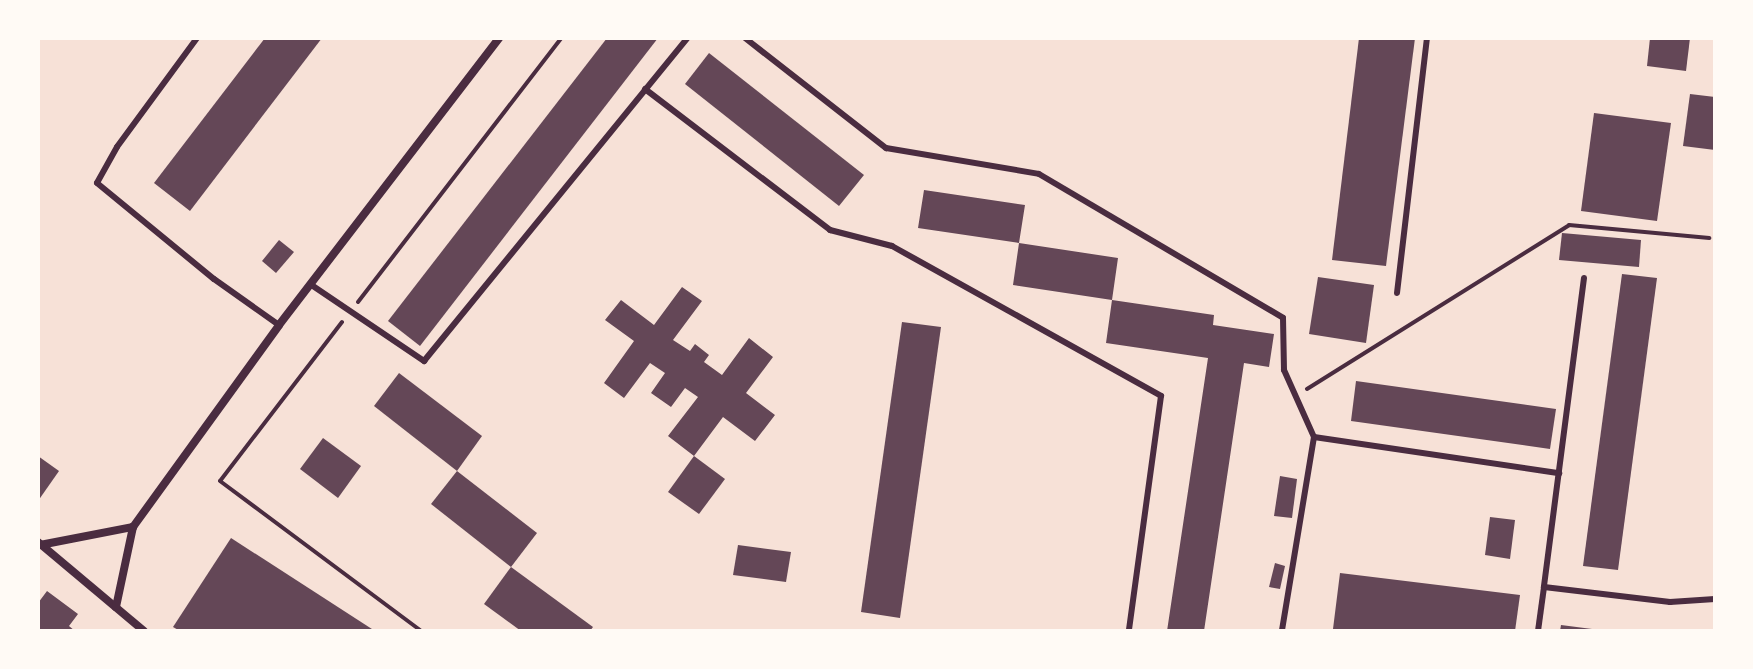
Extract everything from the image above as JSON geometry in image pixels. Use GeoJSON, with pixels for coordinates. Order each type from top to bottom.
{"type":"FeatureCollection","features":[{"type":"Feature","properties":{"kind":"street"},"geometry":{"type":"LineString","coordinates":[[116,607],[133,527],[279,325],[499,38]]}},
{"type":"Feature","properties":{"kind":"street"},"geometry":{"type":"LineString","coordinates":[[39,545],[133,527]]}},
{"type":"Feature","properties":{"kind":"street"},"geometry":{"type":"LineString","coordinates":[[39,545],[144,631]]}},
{"type":"Feature","properties":{"kind":"lane"},"geometry":{"type":"LineString","coordinates":[[197,38],[117,147],[97,183],[214,279],[279,325]]}},
{"type":"Feature","properties":{"kind":"lane"},"geometry":{"type":"LineString","coordinates":[[310,284],[424,361],[687,38]]}},
{"type":"Feature","properties":{"kind":"lane"},"geometry":{"type":"LineString","coordinates":[[745,38],[886,148],[1039,174],[1283,318],[1284,370],[1314,437],[1282,631]]}},
{"type":"Feature","properties":{"kind":"lane"},"geometry":{"type":"LineString","coordinates":[[1397,293],[1427,38]]}},
{"type":"Feature","properties":{"kind":"lane"},"geometry":{"type":"LineString","coordinates":[[645,89],[830,230],[892,246],[1161,396],[1129,631]]}},
{"type":"Feature","properties":{"kind":"lane"},"geometry":{"type":"LineString","coordinates":[[1538,631],[1584,278]]}},
{"type":"Feature","properties":{"kind":"lane"},"geometry":{"type":"LineString","coordinates":[[1314,437],[1559,473]]}},
{"type":"Feature","properties":{"kind":"lane"},"geometry":{"type":"LineString","coordinates":[[1544,587],[1670,602],[1715,599]]}},
{"type":"Feature","properties":{"kind":"path"},"geometry":{"type":"LineString","coordinates":[[421,631],[220,481],[561,38]]}},
{"type":"Feature","properties":{"kind":"path"},"geometry":{"type":"LineString","coordinates":[[1295,396],[1569,225],[1709,238]]}},
{"type":"Feature","properties":{"kind":"building"},"geometry":{"type":"Polygon","coordinates":[[[265,38],[322,38],[190,211],[154,183],[265,38]]]}},
{"type":"Feature","properties":{"kind":"building"},"geometry":{"type":"Polygon","coordinates":[[[607,38],[658,38],[420,346],[388,321],[607,38]]]}},
{"type":"Feature","properties":{"kind":"building"},"geometry":{"type":"Polygon","coordinates":[[[1359,38],[1415,38],[1386,266],[1332,260],[1359,38]]]}},
{"type":"Feature","properties":{"kind":"building"},"geometry":{"type":"Polygon","coordinates":[[[1650,38],[1690,38],[1686,71],[1647,66],[1650,38]]]}},
{"type":"Feature","properties":{"kind":"building"},"geometry":{"type":"Polygon","coordinates":[[[709,53],[864,175],[839,206],[685,84],[709,53]]]}},
{"type":"Feature","properties":{"kind":"building"},"geometry":{"type":"Polygon","coordinates":[[[1690,94],[1715,97],[1715,150],[1683,146],[1690,94]]]}},
{"type":"Feature","properties":{"kind":"building"},"geometry":{"type":"Polygon","coordinates":[[[1594,113],[1671,123],[1657,221],[1581,211],[1594,113]]]}},
{"type":"Feature","properties":{"kind":"building"},"geometry":{"type":"Polygon","coordinates":[[[924,190],[1025,205],[1019,243],[918,228],[924,190]]]}},
{"type":"Feature","properties":{"kind":"building"},"geometry":{"type":"Polygon","coordinates":[[[1562,233],[1641,240],[1639,267],[1559,260],[1562,233]]]}},
{"type":"Feature","properties":{"kind":"building"},"geometry":{"type":"Polygon","coordinates":[[[279,240],[294,252],[276,273],[262,261],[279,240]]]}},
{"type":"Feature","properties":{"kind":"building"},"geometry":{"type":"Polygon","coordinates":[[[1019,243],[1118,258],[1112,300],[1013,285],[1019,243]]]}},
{"type":"Feature","properties":{"kind":"building"},"geometry":{"type":"Polygon","coordinates":[[[1622,274],[1657,278],[1618,570],[1583,566],[1622,274]]]}},
{"type":"Feature","properties":{"kind":"building"},"geometry":{"type":"Polygon","coordinates":[[[1318,277],[1374,285],[1366,343],[1309,334],[1318,277]]]}},
{"type":"Feature","properties":{"kind":"building"},"geometry":{"type":"Polygon","coordinates":[[[682,287],[702,301],[673,340],[690,351],[695,344],[709,355],[704,362],[722,375],[749,338],[773,357],[746,393],[775,415],[755,441],[723,417],[694,456],[668,436],[698,397],[685,388],[671,407],[651,393],[665,373],[650,363],[624,398],[604,383],[634,341],[605,320],[621,300],[654,325],[682,287]]]}},
{"type":"Feature","properties":{"kind":"building"},"geometry":{"type":"Polygon","coordinates":[[[1112,300],[1214,315],[1213,325],[1274,334],[1269,367],[1244,363],[1204,631],[1167,631],[1208,358],[1106,343],[1112,300]]]}},
{"type":"Feature","properties":{"kind":"building"},"geometry":{"type":"Polygon","coordinates":[[[902,322],[941,327],[900,618],[861,612],[902,322]]]}},
{"type":"Feature","properties":{"kind":"building"},"geometry":{"type":"Polygon","coordinates":[[[399,373],[482,436],[457,471],[374,406],[399,373]]]}},
{"type":"Feature","properties":{"kind":"building"},"geometry":{"type":"Polygon","coordinates":[[[1356,381],[1556,409],[1550,449],[1351,421],[1356,381]]]}},
{"type":"Feature","properties":{"kind":"building"},"geometry":{"type":"Polygon","coordinates":[[[323,438],[361,466],[338,498],[300,469],[323,438]]]}},
{"type":"Feature","properties":{"kind":"building"},"geometry":{"type":"Polygon","coordinates":[[[38,456],[59,471],[38,501],[38,456]]]}},
{"type":"Feature","properties":{"kind":"building"},"geometry":{"type":"Polygon","coordinates":[[[694,456],[725,479],[699,514],[668,492],[694,456]]]}},
{"type":"Feature","properties":{"kind":"building"},"geometry":{"type":"Polygon","coordinates":[[[457,471],[537,533],[511,567],[431,504],[457,471]]]}},
{"type":"Feature","properties":{"kind":"building"},"geometry":{"type":"Polygon","coordinates":[[[1280,476],[1297,479],[1292,518],[1274,516],[1280,476]]]}},
{"type":"Feature","properties":{"kind":"building"},"geometry":{"type":"Polygon","coordinates":[[[1490,517],[1515,520],[1510,559],[1485,555],[1490,517]]]}},
{"type":"Feature","properties":{"kind":"building"},"geometry":{"type":"Polygon","coordinates":[[[231,538],[375,631],[180,631],[173,627],[231,538]]]}},
{"type":"Feature","properties":{"kind":"building"},"geometry":{"type":"Polygon","coordinates":[[[738,545],[791,552],[786,582],[733,575],[738,545]]]}},
{"type":"Feature","properties":{"kind":"building"},"geometry":{"type":"Polygon","coordinates":[[[1275,563],[1285,566],[1280,589],[1269,587],[1275,563]]]}},
{"type":"Feature","properties":{"kind":"building"},"geometry":{"type":"Polygon","coordinates":[[[511,567],[593,627],[590,631],[521,631],[484,604],[511,567]]]}},
{"type":"Feature","properties":{"kind":"building"},"geometry":{"type":"Polygon","coordinates":[[[1340,573],[1520,595],[1515,631],[1333,629],[1340,573]]]}},
{"type":"Feature","properties":{"kind":"building"},"geometry":{"type":"Polygon","coordinates":[[[47,591],[78,614],[69,626],[75,631],[38,630],[38,603],[47,591]]]}},
{"type":"Feature","properties":{"kind":"building"},"geometry":{"type":"Polygon","coordinates":[[[1561,625],[1592,629],[1592,631],[1560,631],[1561,625]]]}}]}
